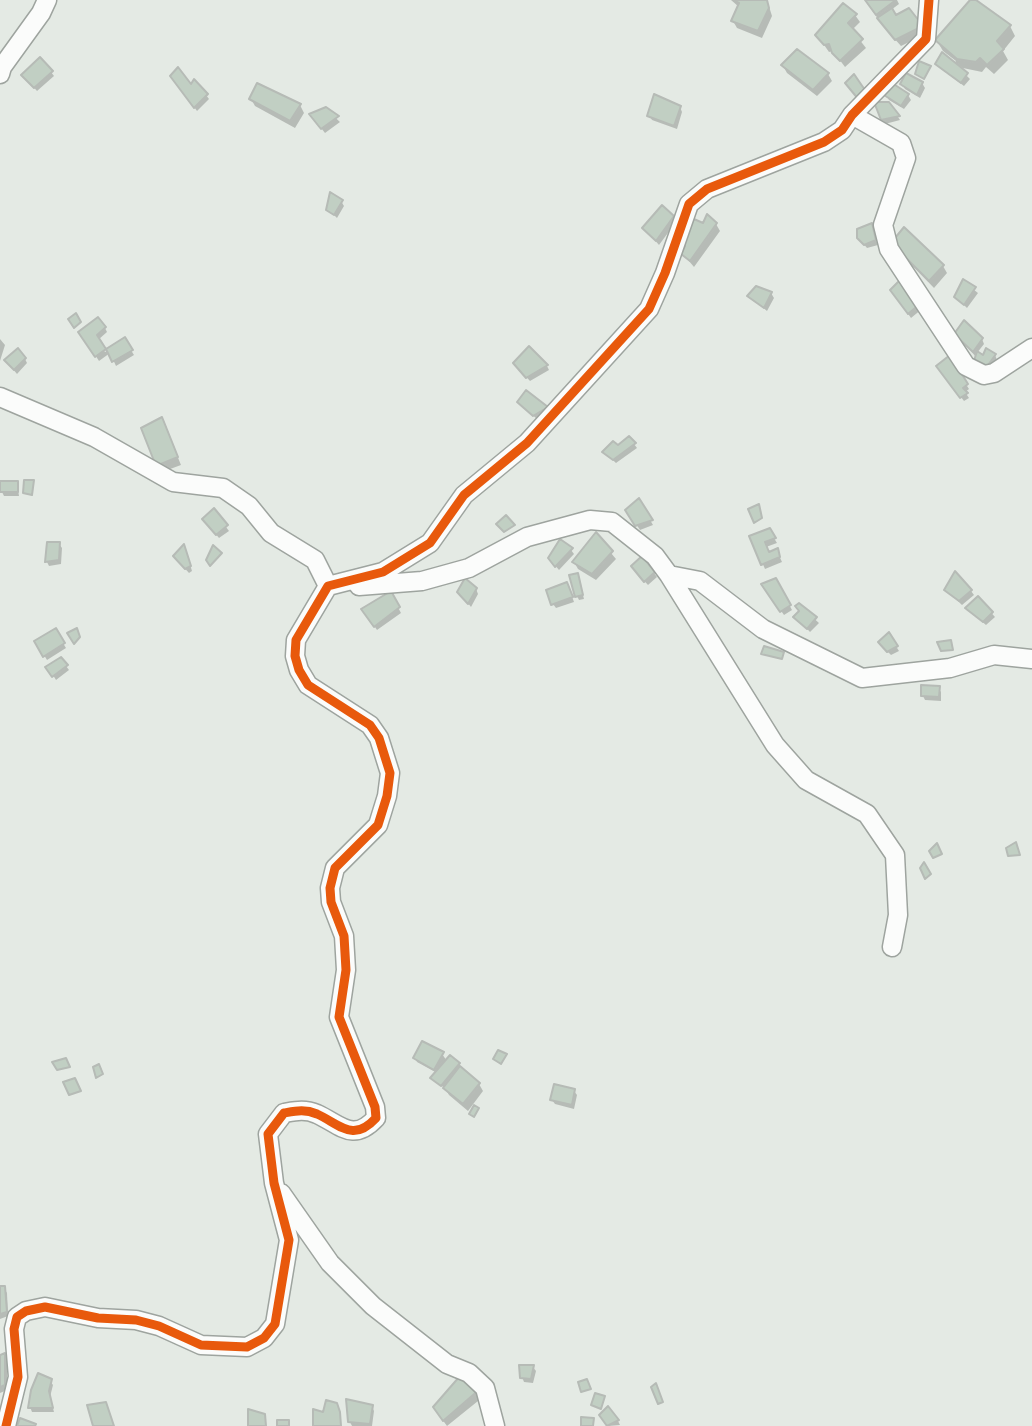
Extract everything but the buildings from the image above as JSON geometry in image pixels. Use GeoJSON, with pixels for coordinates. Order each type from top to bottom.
{"type":"FeatureCollection","features":[{"type":"Feature","properties":{"kind":"street"},"geometry":{"type":"LineString","coordinates":[[0,74],[47,0]]}},
{"type":"Feature","properties":{"kind":"street"},"geometry":{"type":"LineString","coordinates":[[6,1426],[18,1377],[14,1329],[17,1317],[26,1311],[45,1307],[98,1318],[136,1320],[159,1326],[201,1345],[247,1347],[264,1338],[275,1324],[289,1240],[274,1182],[268,1134],[284,1113],[302,1110],[316,1113],[344,1129],[357,1131],[376,1118],[375,1107],[339,1017],[346,970],[344,936],[331,901],[330,888],[335,868],[378,825],[387,796],[390,773],[379,738],[370,725],[309,685],[299,670],[295,656],[296,640],[328,586],[383,572],[430,543],[464,495],[527,443],[649,309],[665,273],[689,204],[707,189],[824,142],[842,130],[852,115],[926,40],[929,0]]}},
{"type":"Feature","properties":{"kind":"street"},"geometry":{"type":"LineString","coordinates":[[852,115],[901,143],[906,158],[883,225],[889,249],[967,366],[984,375],[994,373],[1032,348]]}},
{"type":"Feature","properties":{"kind":"street"},"geometry":{"type":"LineString","coordinates":[[0,397],[94,437],[173,482],[223,488],[249,506],[271,533],[315,560],[328,586]]}},
{"type":"Feature","properties":{"kind":"street"},"geometry":{"type":"LineString","coordinates":[[328,586],[354,587],[422,581],[469,568],[527,537],[590,520],[612,522],[655,556],[669,575],[775,745],[806,780],[867,814],[895,855],[898,915],[892,947]]}},
{"type":"Feature","properties":{"kind":"street"},"geometry":{"type":"LineString","coordinates":[[669,575],[701,581],[763,628],[862,678],[950,668],[994,655],[1032,659]]}},
{"type":"Feature","properties":{"kind":"street"},"geometry":{"type":"LineString","coordinates":[[274,1182],[330,1263],[373,1306],[447,1364],[469,1373],[485,1388],[495,1426]]}},
{"type":"Feature","properties":{"kind":"cycle path"},"geometry":{"type":"LineString","coordinates":[[6,1426],[18,1377],[14,1329],[17,1317],[26,1311],[45,1307],[98,1318],[136,1320],[159,1326],[201,1345],[247,1347],[264,1338],[275,1324],[289,1240],[274,1183],[268,1134],[284,1113],[313,1112],[340,1127],[354,1131],[376,1118],[375,1107],[339,1017],[346,970],[344,936],[331,902],[330,888],[335,868],[378,825],[387,796],[390,773],[379,738],[370,725],[308,685],[299,670],[295,656],[296,640],[328,586],[383,572],[430,543],[464,495],[527,443],[649,309],[665,273],[689,204],[707,189],[824,142],[842,130],[852,115],[926,39],[929,0]]}}]}
